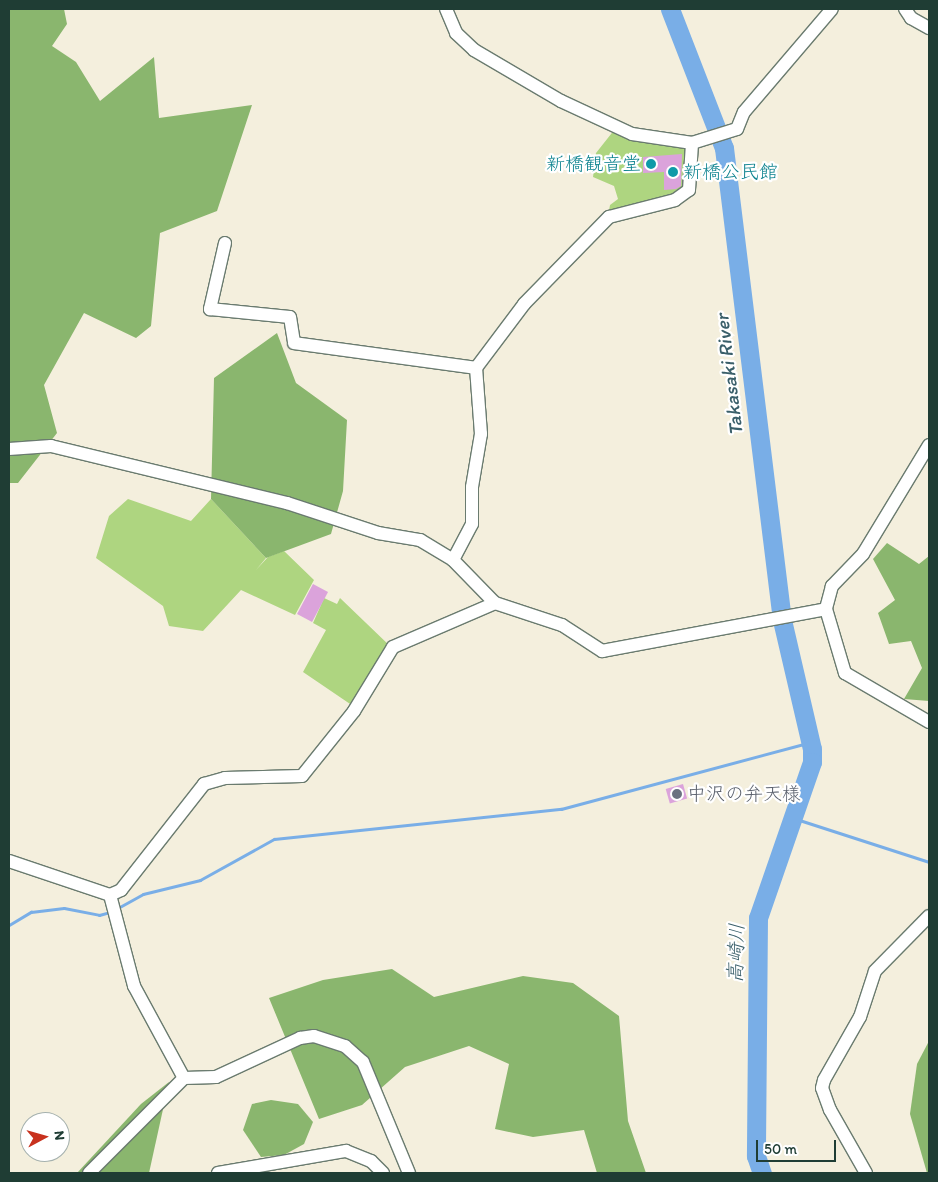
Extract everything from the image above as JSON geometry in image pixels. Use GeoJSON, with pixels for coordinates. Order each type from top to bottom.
{"type":"FeatureCollection","features":[{"type":"Feature","properties":{"kind":"street"},"geometry":{"type":"LineString","coordinates":[[446,9],[456,32],[474,50],[561,101],[632,134],[692,143],[737,129],[744,112],[832,9]]}},
{"type":"Feature","properties":{"kind":"street"},"geometry":{"type":"LineString","coordinates":[[906,9],[911,18],[929,28]]}},
{"type":"Feature","properties":{"kind":"street"},"geometry":{"type":"LineString","coordinates":[[453,560],[472,524],[472,488],[482,434],[476,368],[524,304],[609,218],[675,200],[689,190],[692,143]]}},
{"type":"Feature","properties":{"kind":"street"},"geometry":{"type":"LineString","coordinates":[[225,243],[210,309],[290,317],[294,343],[476,368]]}},
{"type":"Feature","properties":{"kind":"street"},"geometry":{"type":"LineString","coordinates":[[929,444],[863,554],[832,586],[826,609],[845,673],[929,722]]}},
{"type":"Feature","properties":{"kind":"street"},"geometry":{"type":"LineString","coordinates":[[9,449],[51,446],[287,502],[378,533],[420,540],[453,560],[495,603],[562,625],[602,652],[613,652],[826,609]]}},
{"type":"Feature","properties":{"kind":"street"},"geometry":{"type":"LineString","coordinates":[[9,861],[110,895],[122,890],[204,784],[225,778],[302,776],[354,711],[393,647],[495,603]]}},
{"type":"Feature","properties":{"kind":"street"},"geometry":{"type":"LineString","coordinates":[[110,895],[134,986],[184,1078]]}},
{"type":"Feature","properties":{"kind":"street"},"geometry":{"type":"LineString","coordinates":[[866,1173],[830,1110],[822,1088],[824,1080],[860,1017],[876,971],[929,916]]}},
{"type":"Feature","properties":{"kind":"street"},"geometry":{"type":"LineString","coordinates":[[89,1173],[184,1078],[216,1076],[300,1038],[314,1036],[345,1046],[363,1062],[409,1173]]}},
{"type":"Feature","properties":{"kind":"street"},"geometry":{"type":"LineString","coordinates":[[218,1173],[346,1151],[371,1161],[383,1173]]}},
{"type":"Feature","properties":{"kind":"green space"},"geometry":{"type":"Polygon","coordinates":[[[9,9],[64,9],[67,24],[52,46],[76,62],[100,101],[154,57],[159,118],[252,105],[217,211],[160,233],[151,326],[136,338],[84,313],[44,385],[57,433],[18,483],[9,483],[9,9]]]}},
{"type":"Feature","properties":{"kind":"green space"},"geometry":{"type":"Polygon","coordinates":[[[615,129],[690,145],[687,189],[675,198],[608,216],[610,205],[618,199],[614,186],[593,177],[596,153],[615,129]]]}},
{"type":"Feature","properties":{"kind":"green space"},"geometry":{"type":"Polygon","coordinates":[[[277,333],[296,383],[347,420],[343,491],[331,534],[266,558],[211,499],[214,378],[277,333]]]}},
{"type":"Feature","properties":{"kind":"green space"},"geometry":{"type":"Polygon","coordinates":[[[128,499],[191,521],[211,499],[266,558],[256,570],[268,557],[284,551],[314,580],[295,615],[241,590],[203,631],[169,626],[163,606],[96,558],[109,516],[128,499]]]}},
{"type":"Feature","properties":{"kind":"green space"},"geometry":{"type":"Polygon","coordinates":[[[887,543],[919,564],[929,556],[929,701],[904,699],[922,668],[911,641],[889,644],[878,613],[895,600],[873,559],[887,543]]]}},
{"type":"Feature","properties":{"kind":"green space"},"geometry":{"type":"Polygon","coordinates":[[[324,598],[337,604],[340,598],[391,647],[356,708],[303,672],[326,630],[313,623],[324,598]]]}},
{"type":"Feature","properties":{"kind":"green space"},"geometry":{"type":"Polygon","coordinates":[[[392,969],[434,997],[523,976],[573,983],[619,1016],[628,1121],[646,1173],[597,1173],[584,1130],[533,1137],[495,1129],[509,1064],[469,1046],[405,1067],[362,1105],[319,1119],[269,998],[323,980],[392,969]]]}},
{"type":"Feature","properties":{"kind":"green space"},"geometry":{"type":"Polygon","coordinates":[[[929,1041],[929,1173],[927,1173],[910,1114],[917,1064],[929,1041]]]}},
{"type":"Feature","properties":{"kind":"green space"},"geometry":{"type":"Polygon","coordinates":[[[169,1082],[149,1173],[77,1173],[141,1104],[169,1082]]]}},
{"type":"Feature","properties":{"kind":"green space"},"geometry":{"type":"Polygon","coordinates":[[[271,1100],[298,1104],[313,1122],[304,1144],[284,1155],[261,1157],[243,1130],[252,1104],[271,1100]]]}},
{"type":"Feature","properties":{"kind":"building","name":"新橋公民館"},"geometry":{"type":"Polygon","coordinates":[[[682,154],[681,186],[676,189],[664,190],[664,172],[643,173],[643,157],[682,154]]]}},
{"type":"Feature","properties":{"kind":"building"},"geometry":{"type":"Polygon","coordinates":[[[313,584],[328,592],[312,622],[297,614],[313,584]]]}},
{"type":"Feature","properties":{"kind":"building","name":"中沢の弁天様"},"geometry":{"type":"Polygon","coordinates":[[[683,784],[687,798],[670,803],[666,789],[683,784]]]}},
{"type":"Feature","properties":{"kind":"waterway","name":"Takasaki River"},"geometry":{"type":"LineString","coordinates":[[670,9],[724,148],[782,620],[812,749],[812,762],[758,918],[756,1156],[762,1173]]}},
{"type":"Feature","properties":{"kind":"waterway"},"geometry":{"type":"LineString","coordinates":[[116,909],[143,894],[200,880],[274,839],[561,809],[811,742]]}},
{"type":"Feature","properties":{"kind":"waterway"},"geometry":{"type":"LineString","coordinates":[[793,818],[929,862]]}},
{"type":"Feature","properties":{"kind":"waterway"},"geometry":{"type":"LineString","coordinates":[[9,925],[31,912],[64,908],[99,915],[110,912]]}},
{"type":"Feature","properties":{"kind":"place","name":"新橋観音堂"},"geometry":{"type":"Point","coordinates":[651,164]}},
{"type":"Feature","properties":{"kind":"place","name":"新橋公民館"},"geometry":{"type":"Point","coordinates":[673,172]}},
{"type":"Feature","properties":{"kind":"place","name":"中沢の弁天様"},"geometry":{"type":"Point","coordinates":[677,794]}},
{"type":"Feature","properties":{"kind":"water label","name":"高崎川"},"geometry":{"type":"Point","coordinates":[736,953]}}]}
